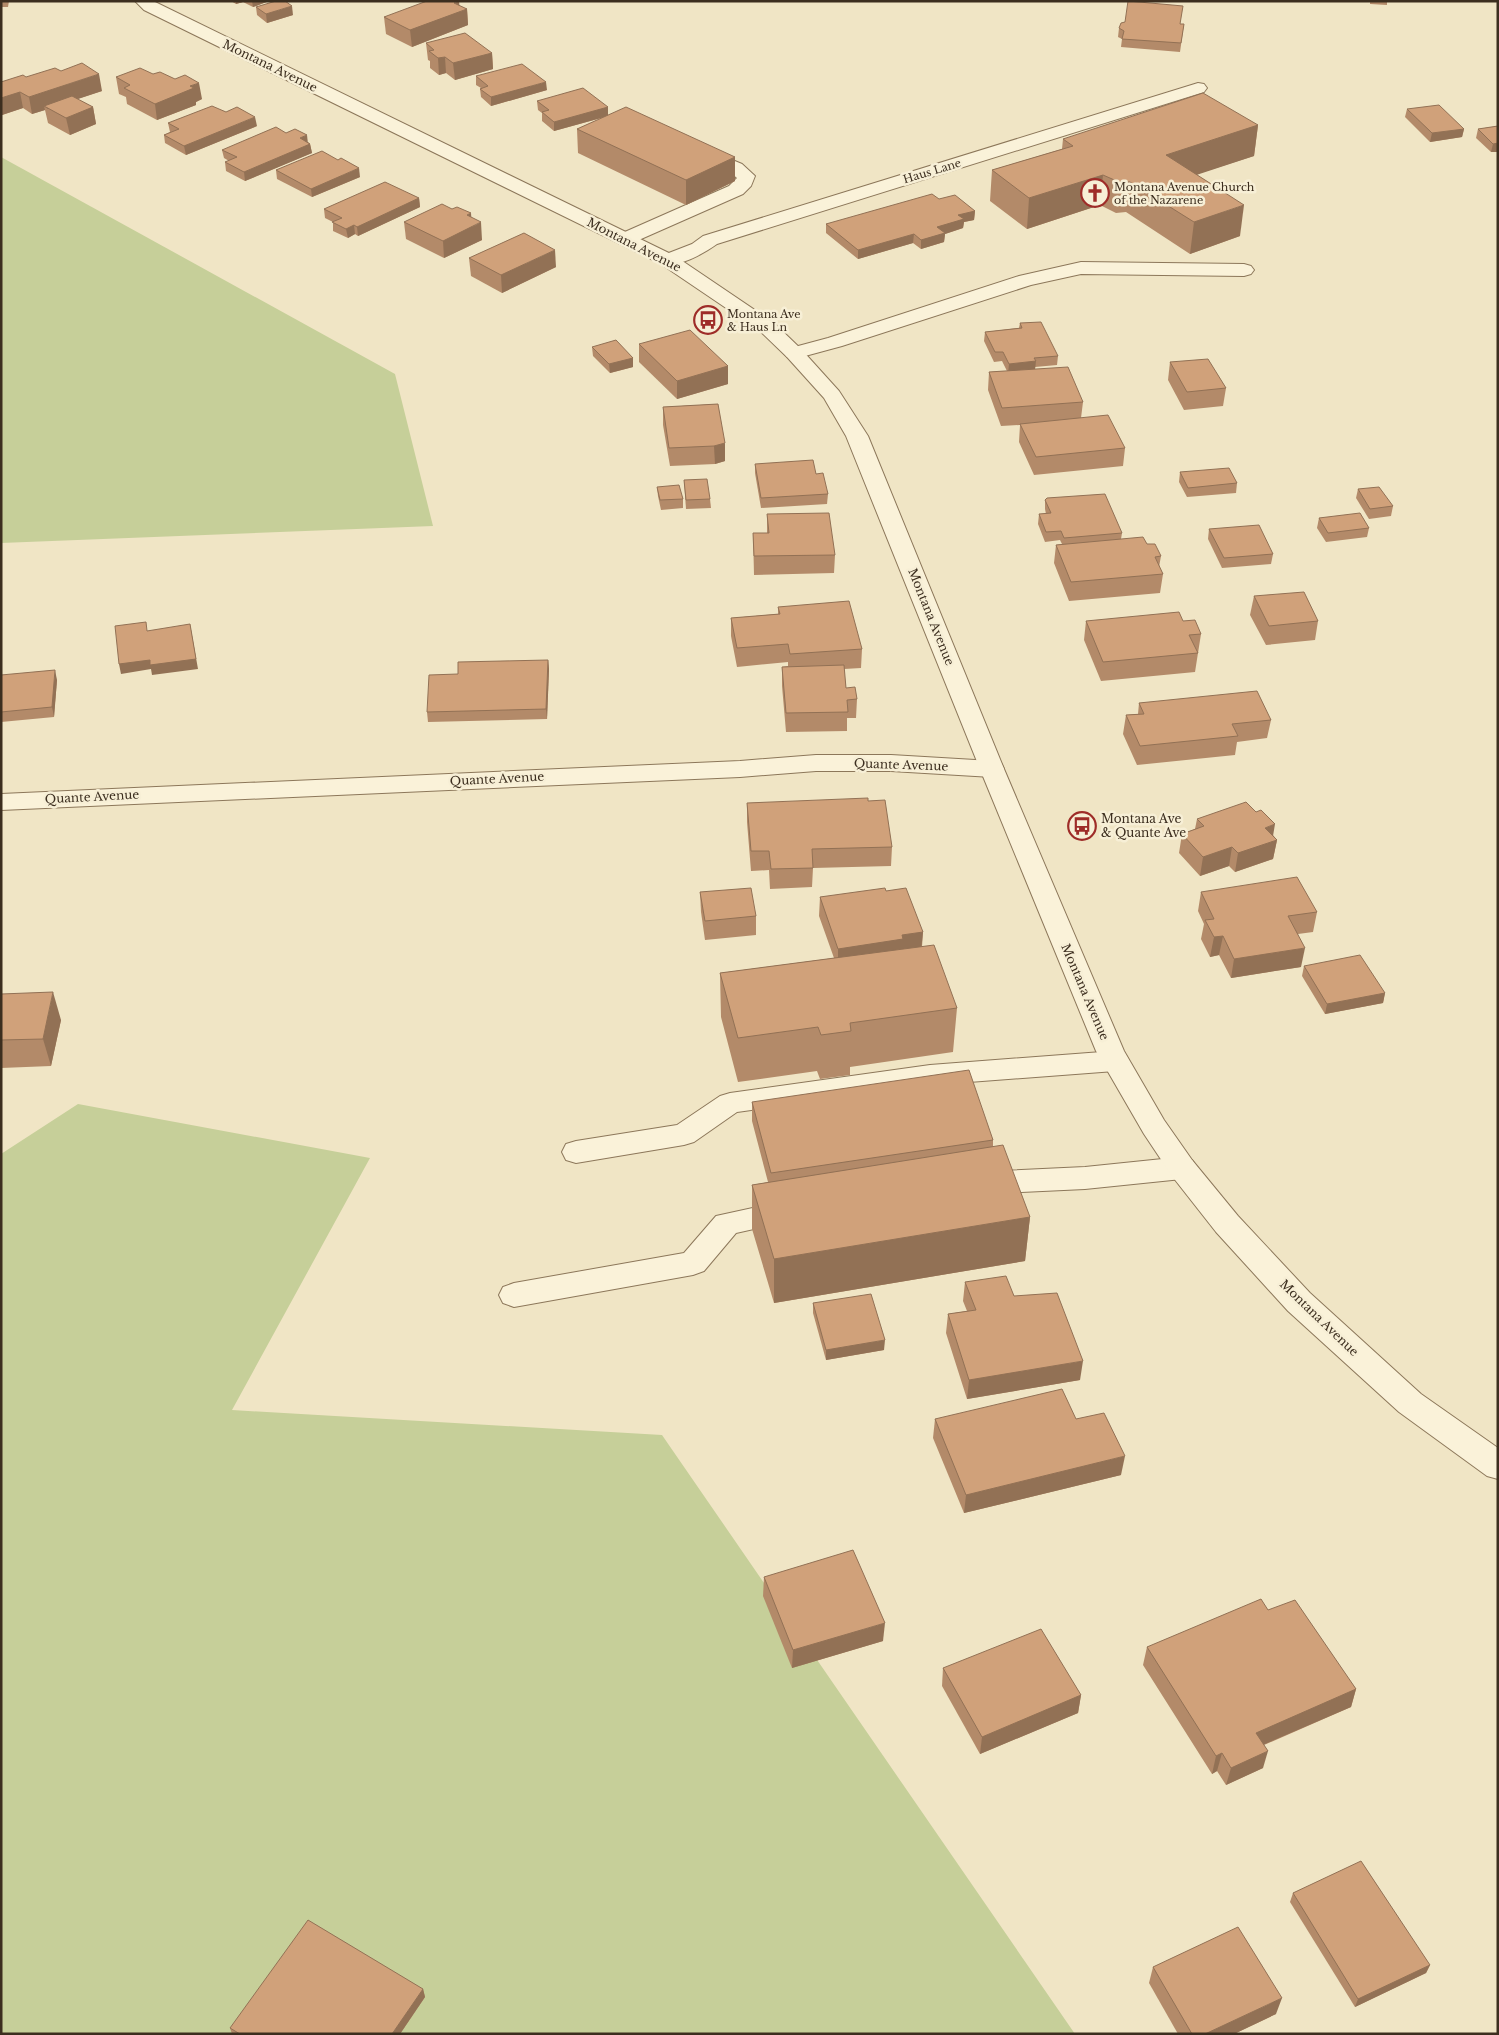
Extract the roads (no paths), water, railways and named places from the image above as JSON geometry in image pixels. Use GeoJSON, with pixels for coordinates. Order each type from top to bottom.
{"type":"FeatureCollection","features":[{"type":"Feature","properties":{"kind":"street","name":"Montana Avenue"},"geometry":{"type":"LineString","coordinates":[[143,1],[150,7],[668,260],[767,327],[794,353],[832,395],[857,436],[992,769],[1115,1061],[1154,1127],[1182,1168],[1227,1224],[1299,1302],[1410,1403],[1498,1466]]}},
{"type":"Feature","properties":{"kind":"street","name":"Haus Lane"},"geometry":{"type":"LineString","coordinates":[[668,260],[699,248],[710,240],[1198,88]]}},
{"type":"Feature","properties":{"kind":"street"},"geometry":{"type":"LineString","coordinates":[[625,239],[736,190],[745,182],[746,176],[736,168],[686,145]]}},
{"type":"Feature","properties":{"kind":"street"},"geometry":{"type":"LineString","coordinates":[[794,353],[834,342],[1026,280],[1081,268],[1244,270]]}},
{"type":"Feature","properties":{"kind":"street","name":"Quante Avenue"},"geometry":{"type":"LineString","coordinates":[[1,802],[740,769],[816,763],[891,763],[992,769]]}},
{"type":"Feature","properties":{"kind":"street"},"geometry":{"type":"LineString","coordinates":[[576,1152],[684,1134],[730,1103],[930,1075],[1115,1061]]}},
{"type":"Feature","properties":{"kind":"street"},"geometry":{"type":"LineString","coordinates":[[948,1185],[1085,1178],[1182,1168]]}},
{"type":"Feature","properties":{"kind":"street"},"geometry":{"type":"LineString","coordinates":[[514,1295],[693,1264],[727,1224],[814,1207]]}},
{"type":"Feature","properties":{"kind":"place","name":"Montana Avenue Church of the Nazarene"},"geometry":{"type":"Point","coordinates":[1095,193]}},
{"type":"Feature","properties":{"kind":"place","name":"Montana Ave & Haus Ln"},"geometry":{"type":"Point","coordinates":[708,320]}},
{"type":"Feature","properties":{"kind":"place","name":"Montana Ave & Quante Ave"},"geometry":{"type":"Point","coordinates":[1082,826]}}]}
